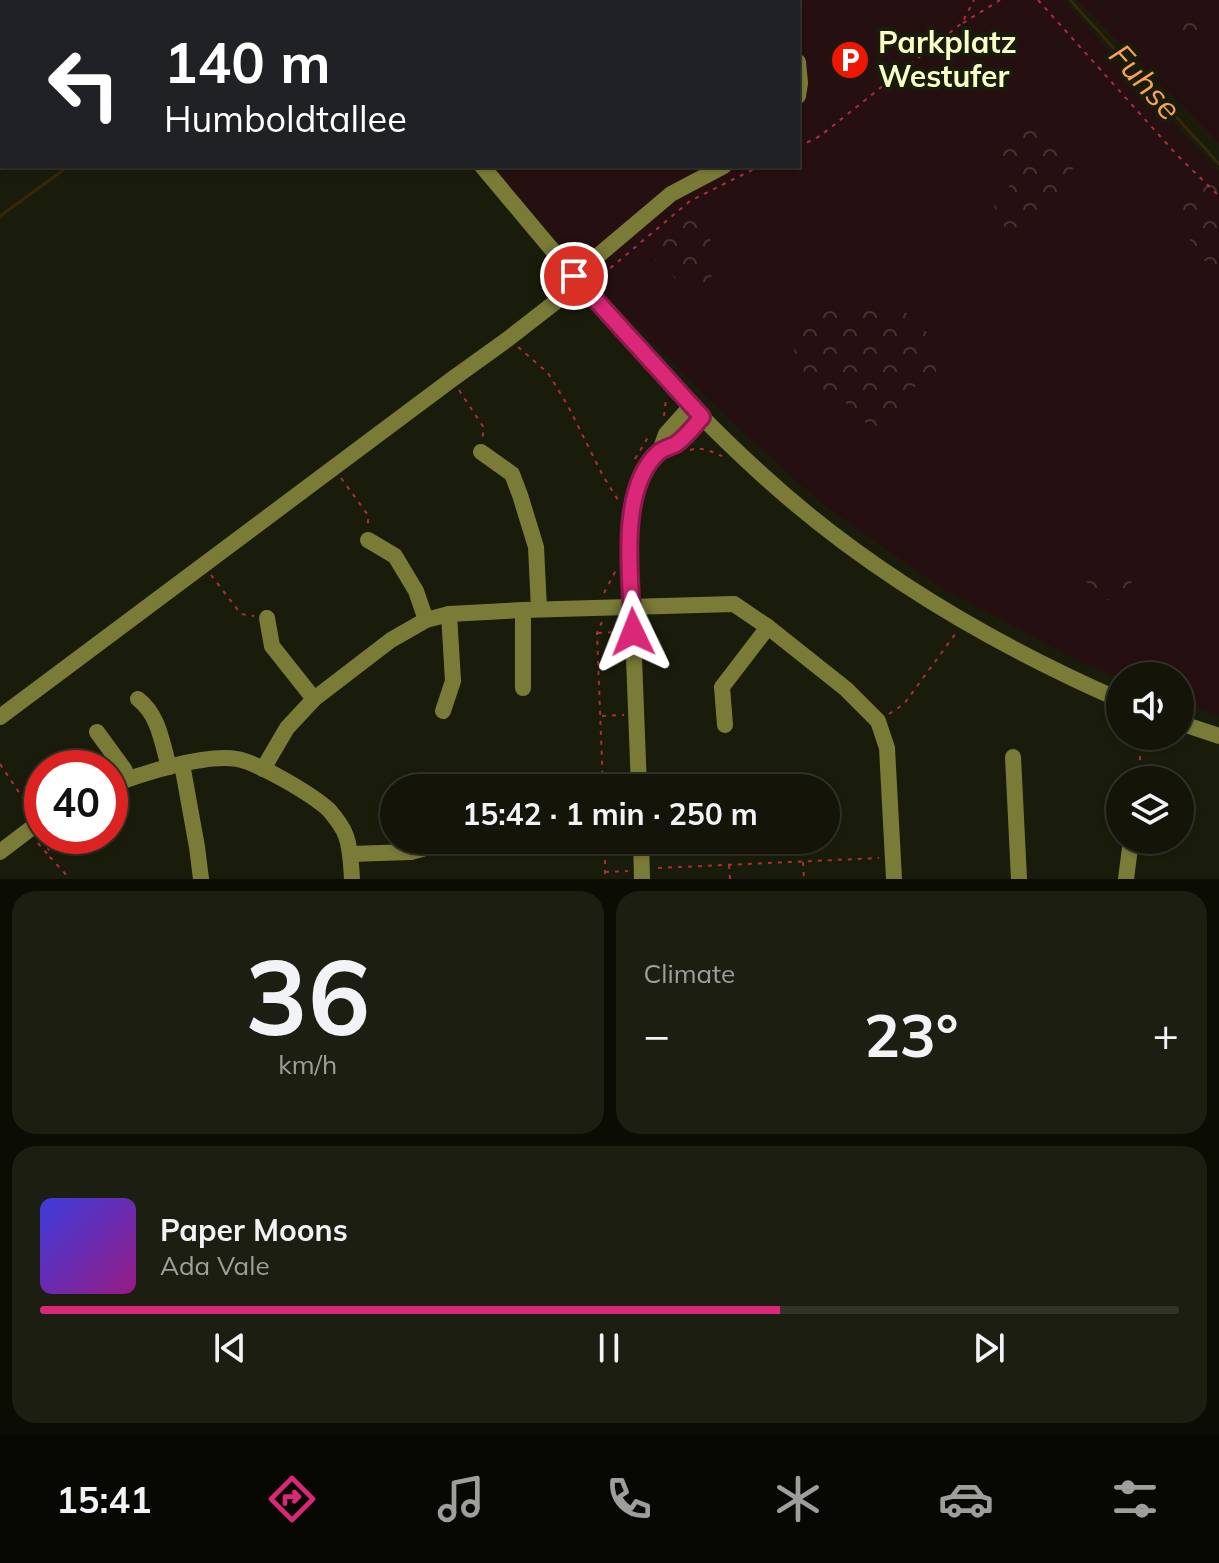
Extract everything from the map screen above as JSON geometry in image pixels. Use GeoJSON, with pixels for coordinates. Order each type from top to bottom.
{"type":"FeatureCollection","features":[{"type":"Feature","properties":{"kind":"street"},"geometry":{"type":"LineString","coordinates":[[484,168],[697,412],[805,512],[926,599],[1015,650],[1106,694]]}},
{"type":"Feature","properties":{"kind":"street"},"geometry":{"type":"LineString","coordinates":[[0,717],[508,339],[583,280],[671,194],[720,168]]}},
{"type":"Feature","properties":{"kind":"street"},"geometry":{"type":"LineString","coordinates":[[638,774],[629,527],[632,506],[645,470],[660,451],[676,444],[697,412]]}},
{"type":"Feature","properties":{"kind":"street"},"geometry":{"type":"LineString","coordinates":[[481,452],[512,474],[536,547],[523,688]]}},
{"type":"Feature","properties":{"kind":"street"},"geometry":{"type":"LineString","coordinates":[[368,540],[395,556],[416,591],[426,620]]}},
{"type":"Feature","properties":{"kind":"street"},"geometry":{"type":"LineString","coordinates":[[263,769],[287,728],[314,699],[391,640],[426,620],[449,614],[734,604],[846,689],[878,721],[887,748],[894,879]]}},
{"type":"Feature","properties":{"kind":"street"},"geometry":{"type":"LineString","coordinates":[[443,711],[453,681],[449,614]]}},
{"type":"Feature","properties":{"kind":"street"},"geometry":{"type":"LineString","coordinates":[[267,618],[272,646],[314,699]]}},
{"type":"Feature","properties":{"kind":"street"},"geometry":{"type":"LineString","coordinates":[[725,725],[722,687],[768,627]]}},
{"type":"Feature","properties":{"kind":"street"},"geometry":{"type":"LineString","coordinates":[[138,699],[154,716],[175,766],[197,847],[201,879]]}},
{"type":"Feature","properties":{"kind":"street"},"geometry":{"type":"LineString","coordinates":[[1194,728],[1219,736]]}},
{"type":"Feature","properties":{"kind":"street"},"geometry":{"type":"LineString","coordinates":[[97,732],[110,750]]}},
{"type":"Feature","properties":{"kind":"street"},"geometry":{"type":"LineString","coordinates":[[1013,757],[1019,879]]}},
{"type":"Feature","properties":{"kind":"street"},"geometry":{"type":"LineString","coordinates":[[128,778],[211,759],[237,759],[263,769],[327,809],[346,834],[352,879]]}},
{"type":"Feature","properties":{"kind":"street"},"geometry":{"type":"LineString","coordinates":[[0,852],[24,837]]}},
{"type":"Feature","properties":{"kind":"street"},"geometry":{"type":"LineString","coordinates":[[350,854],[380,853]]}},
{"type":"Feature","properties":{"kind":"street"},"geometry":{"type":"LineString","coordinates":[[644,854],[648,874]]}},
{"type":"Feature","properties":{"kind":"street"},"geometry":{"type":"LineString","coordinates":[[1126,879],[1129,854]]}},
{"type":"Feature","properties":{"kind":"path"},"geometry":{"type":"LineString","coordinates":[[962,23],[974,0]]}},
{"type":"Feature","properties":{"kind":"path"},"geometry":{"type":"LineString","coordinates":[[800,146],[820,136],[962,23],[1000,0]]}},
{"type":"Feature","properties":{"kind":"path"},"geometry":{"type":"LineString","coordinates":[[1038,0],[1176,154],[1219,196]]}},
{"type":"Feature","properties":{"kind":"path"},"geometry":{"type":"LineString","coordinates":[[583,280],[639,242],[690,201],[756,168]]}},
{"type":"Feature","properties":{"kind":"path"},"geometry":{"type":"LineString","coordinates":[[508,339],[548,373],[619,501]]}},
{"type":"Feature","properties":{"kind":"path"},"geometry":{"type":"LineString","coordinates":[[464,396],[484,428],[481,452]]}},
{"type":"Feature","properties":{"kind":"path"},"geometry":{"type":"LineString","coordinates":[[683,453],[693,448]]}},
{"type":"Feature","properties":{"kind":"path"},"geometry":{"type":"LineString","coordinates":[[345,482],[368,515],[368,540]]}},
{"type":"Feature","properties":{"kind":"path"},"geometry":{"type":"LineString","coordinates":[[216,583],[241,614],[267,618]]}},
{"type":"Feature","properties":{"kind":"path"},"geometry":{"type":"LineString","coordinates":[[602,607],[602,621],[597,633],[603,774]]}},
{"type":"Feature","properties":{"kind":"path"},"geometry":{"type":"LineString","coordinates":[[878,721],[904,704],[957,632]]}},
{"type":"Feature","properties":{"kind":"path"},"geometry":{"type":"LineString","coordinates":[[601,716],[625,715]]}},
{"type":"Feature","properties":{"kind":"path"},"geometry":{"type":"LineString","coordinates":[[0,764],[24,803]]}},
{"type":"Feature","properties":{"kind":"path"},"geometry":{"type":"LineString","coordinates":[[49,854],[70,879]]}},
{"type":"Feature","properties":{"kind":"path"},"geometry":{"type":"LineString","coordinates":[[605,854],[605,879]]}},
{"type":"Feature","properties":{"kind":"path"},"geometry":{"type":"LineString","coordinates":[[648,874],[729,864],[892,858]]}},
{"type":"Feature","properties":{"kind":"path"},"geometry":{"type":"LineString","coordinates":[[803,861],[804,879]]}},
{"type":"Feature","properties":{"kind":"path"},"geometry":{"type":"LineString","coordinates":[[729,864],[730,879]]}},
{"type":"Feature","properties":{"kind":"green space"},"geometry":{"type":"Polygon","coordinates":[[[800,0],[1063,0],[1219,172],[1219,180],[1203,171],[1195,193],[1212,261],[1219,269],[1219,716],[1194,706],[1194,662],[1106,662],[1106,672],[938,586],[820,502],[717,408],[598,287],[493,168],[800,168],[800,0]],[[1010,130],[1003,155],[1017,176],[994,206],[1007,230],[1029,224],[1056,196],[1010,130]]]}},
{"type":"Feature","properties":{"kind":"green space"},"geometry":{"type":"Polygon","coordinates":[[[1077,0],[1219,0],[1219,143],[1077,0]]]}},
{"type":"Feature","properties":{"kind":"green space"},"geometry":{"type":"Polygon","coordinates":[[[1195,1],[1204,13],[1202,46],[1193,60],[1169,31],[1180,7],[1195,1]]]}},
{"type":"Feature","properties":{"kind":"green space"},"geometry":{"type":"Polygon","coordinates":[[[1030,124],[1052,138],[1075,165],[1056,196],[1029,224],[1006,230],[994,206],[1017,176],[1003,155],[1010,130],[1030,124]]]}},
{"type":"Feature","properties":{"kind":"green space"},"geometry":{"type":"Polygon","coordinates":[[[1203,170],[1219,180],[1219,269],[1212,261],[1201,261],[1174,209],[1195,193],[1203,170]]]}},
{"type":"Feature","properties":{"kind":"green space"},"geometry":{"type":"Polygon","coordinates":[[[691,208],[704,211],[711,244],[707,259],[712,275],[703,293],[675,278],[655,260],[656,243],[691,208]]]}},
{"type":"Feature","properties":{"kind":"green space"},"geometry":{"type":"Polygon","coordinates":[[[873,308],[904,311],[930,335],[937,377],[912,388],[900,436],[878,437],[852,407],[808,380],[794,350],[799,322],[830,311],[873,308]]]}},
{"type":"Feature","properties":{"kind":"green space"},"geometry":{"type":"Polygon","coordinates":[[[1119,573],[1132,580],[1129,594],[1107,600],[1085,581],[1092,574],[1119,573]]]}},
{"type":"Feature","properties":{"kind":"waterway","name":"Fuhse"},"geometry":{"type":"LineString","coordinates":[[1070,0],[1219,164]]}},
{"type":"Feature","properties":{"kind":"waterway"},"geometry":{"type":"LineString","coordinates":[[0,216],[66,168]]}},
{"type":"Feature","properties":{"kind":"place","name":"Parkplatz Westufer"},"geometry":{"type":"Point","coordinates":[850,60]}},
{"type":"Feature","properties":{"kind":"route"},"geometry":{"type":"LineString","coordinates":[[574,276],[702,417],[676,444],[660,451],[645,470],[637,487],[629,527],[633,632]]}}]}
